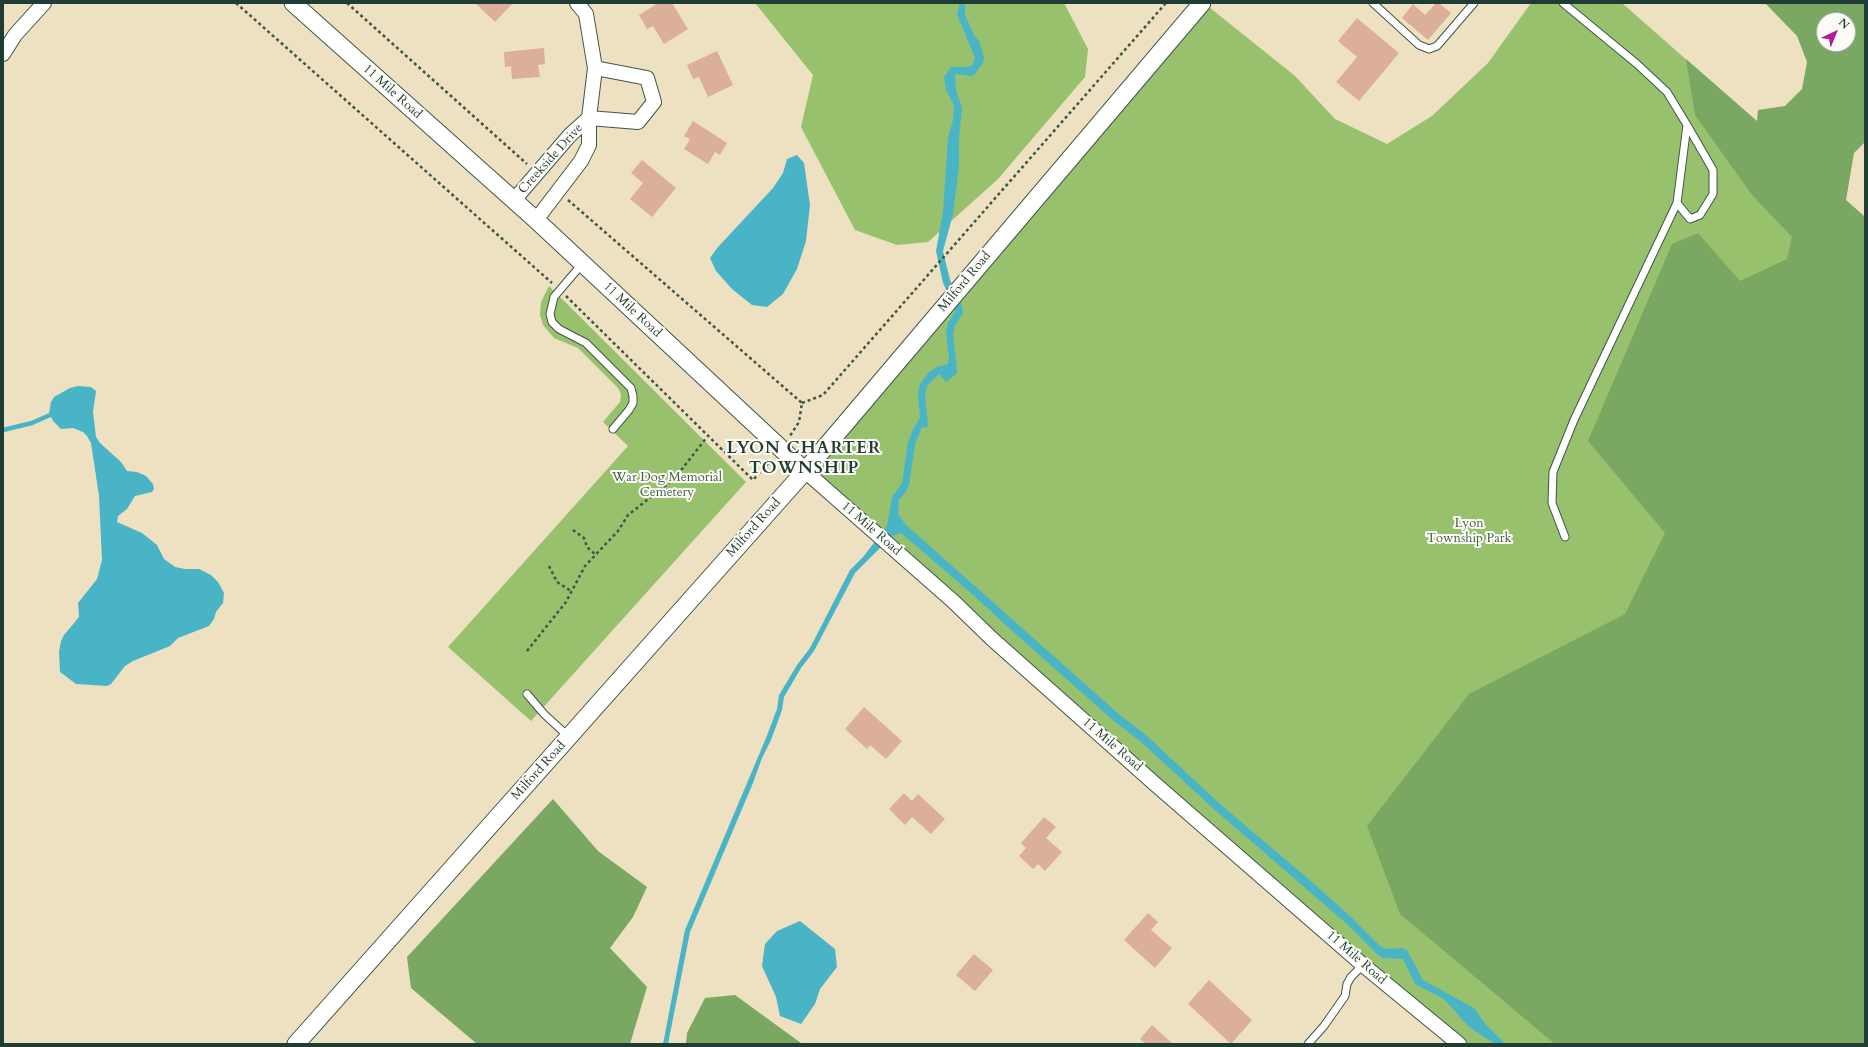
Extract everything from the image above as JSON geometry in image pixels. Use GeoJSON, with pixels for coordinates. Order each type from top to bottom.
{"type":"FeatureCollection","features":[{"type":"Feature","properties":{"kind":"street"},"geometry":{"type":"LineString","coordinates":[[3,54],[16,35],[44,3]]}},
{"type":"Feature","properties":{"kind":"street","name":"11 Mile Road"},"geometry":{"type":"LineString","coordinates":[[293,3],[536,220],[805,471],[954,602],[1034,677],[1363,965],[1458,1044]]}},
{"type":"Feature","properties":{"kind":"street","name":"Creekside Drive"},"geometry":{"type":"LineString","coordinates":[[536,220],[581,161],[589,145],[589,118],[595,68],[586,14],[577,3]]}},
{"type":"Feature","properties":{"kind":"street","name":"Milford Road"},"geometry":{"type":"LineString","coordinates":[[296,1044],[805,471],[1202,3]]}},
{"type":"Feature","properties":{"kind":"street","name":"Creekside Drive"},"geometry":{"type":"LineString","coordinates":[[514,200],[570,135],[589,118],[638,122],[654,102],[647,78],[595,68]]}},
{"type":"Feature","properties":{"kind":"lane"},"geometry":{"type":"LineString","coordinates":[[1373,3],[1419,45],[1429,49],[1437,46],[1474,3]]}},
{"type":"Feature","properties":{"kind":"lane"},"geometry":{"type":"LineString","coordinates":[[1563,3],[1637,64],[1667,92],[1713,170],[1713,194],[1700,215],[1690,219],[1677,203]]}},
{"type":"Feature","properties":{"kind":"lane"},"geometry":{"type":"LineString","coordinates":[[1565,536],[1552,503],[1553,472],[1574,420],[1677,203],[1687,125]]}},
{"type":"Feature","properties":{"kind":"lane"},"geometry":{"type":"LineString","coordinates":[[582,264],[554,297],[550,314],[552,322],[559,329],[586,343],[631,388],[633,404],[613,429]]}},
{"type":"Feature","properties":{"kind":"lane"},"geometry":{"type":"LineString","coordinates":[[527,694],[544,714],[570,737]]}},
{"type":"Feature","properties":{"kind":"lane"},"geometry":{"type":"LineString","coordinates":[[1308,1044],[1324,1026],[1345,996],[1347,984],[1351,977],[1363,965]]}},
{"type":"Feature","properties":{"kind":"path"},"geometry":{"type":"LineString","coordinates":[[802,404],[823,395],[1166,3]]}},
{"type":"Feature","properties":{"kind":"path"},"geometry":{"type":"LineString","coordinates":[[527,651],[566,602],[585,566],[618,531],[628,515],[675,478],[707,437]]}},
{"type":"Feature","properties":{"kind":"path"},"geometry":{"type":"LineString","coordinates":[[573,530],[584,538],[587,548],[596,555]]}},
{"type":"Feature","properties":{"kind":"path"},"geometry":{"type":"LineString","coordinates":[[549,566],[557,582],[571,591]]}},
{"type":"Feature","properties":{"kind":"green space"},"geometry":{"type":"Polygon","coordinates":[[[755,3],[1064,3],[1088,49],[1085,77],[998,179],[928,242],[897,245],[855,230],[801,127],[813,75],[755,3]]]}},
{"type":"Feature","properties":{"kind":"green space","name":"Lyon Township Park"},"geometry":{"type":"Polygon","coordinates":[[[1204,3],[1295,76],[1335,119],[1387,144],[1432,116],[1488,63],[1531,3],[1622,3],[1865,217],[1865,1044],[1461,1044],[805,471],[1204,3]]]}},
{"type":"Feature","properties":{"kind":"green space"},"geometry":{"type":"Polygon","coordinates":[[[1765,3],[1865,3],[1865,142],[1854,153],[1846,200],[1865,217],[1865,1044],[1555,1044],[1400,914],[1367,826],[1469,694],[1625,614],[1665,533],[1588,441],[1672,244],[1698,233],[1740,281],[1787,259],[1792,237],[1752,195],[1695,115],[1686,59],[1757,121],[1758,110],[1785,106],[1802,89],[1807,62],[1797,36],[1765,3]]]}},
{"type":"Feature","properties":{"kind":"green space","name":"War Dog Memorial Cemetery"},"geometry":{"type":"Polygon","coordinates":[[[549,286],[746,482],[531,721],[448,647],[628,446],[603,422],[620,402],[621,394],[618,388],[578,348],[554,338],[543,325],[540,315],[541,302],[549,286]]]}},
{"type":"Feature","properties":{"kind":"green space"},"geometry":{"type":"Polygon","coordinates":[[[553,799],[598,851],[647,887],[633,917],[610,948],[647,987],[630,1044],[477,1044],[411,988],[407,957],[553,799]]]}},
{"type":"Feature","properties":{"kind":"green space"},"geometry":{"type":"Polygon","coordinates":[[[735,995],[803,1044],[686,1044],[687,1033],[705,998],[735,995]]]}},
{"type":"Feature","properties":{"kind":"water"},"geometry":{"type":"Polygon","coordinates":[[[960,3],[965,3],[965,15],[975,37],[979,41],[984,57],[983,63],[972,76],[955,75],[956,90],[962,108],[959,137],[959,167],[953,214],[943,251],[950,280],[962,306],[963,313],[955,326],[953,334],[957,373],[946,382],[939,374],[927,386],[925,394],[928,426],[926,428],[922,427],[915,444],[909,485],[899,500],[898,514],[906,525],[1120,715],[1146,735],[1220,804],[1305,876],[1350,916],[1380,946],[1386,949],[1402,948],[1407,950],[1423,980],[1474,1008],[1486,1025],[1506,1044],[1495,1044],[1469,1027],[1444,999],[1415,984],[1403,959],[1383,958],[1378,955],[1347,924],[1216,811],[1140,741],[1115,722],[972,594],[901,533],[892,536],[855,573],[814,651],[801,668],[784,697],[782,710],[771,740],[762,758],[753,783],[690,932],[668,1044],[663,1044],[685,930],[766,738],[777,709],[779,695],[797,665],[810,648],[850,570],[863,557],[887,526],[892,497],[902,483],[908,442],[914,427],[920,418],[918,393],[920,384],[929,372],[937,367],[948,364],[949,358],[946,333],[948,323],[955,312],[955,308],[943,283],[936,251],[943,212],[948,138],[953,120],[954,105],[946,90],[944,77],[951,67],[968,67],[972,65],[975,58],[957,14],[960,3]]]}},
{"type":"Feature","properties":{"kind":"water"},"geometry":{"type":"Polygon","coordinates":[[[797,155],[804,163],[810,205],[806,241],[797,269],[783,294],[767,307],[752,305],[732,289],[716,271],[710,258],[718,247],[773,188],[783,173],[787,159],[797,155]]]}},
{"type":"Feature","properties":{"kind":"water"},"geometry":{"type":"Polygon","coordinates":[[[78,386],[91,387],[96,391],[93,412],[96,437],[100,443],[121,462],[127,471],[137,472],[146,476],[153,484],[154,489],[152,492],[135,496],[127,509],[118,516],[117,522],[142,533],[157,545],[164,559],[175,567],[199,569],[211,575],[218,582],[224,593],[223,603],[216,612],[214,619],[209,626],[178,638],[170,646],[133,661],[125,666],[111,684],[107,686],[76,684],[60,672],[59,652],[61,641],[79,617],[78,603],[97,579],[102,560],[99,496],[91,443],[83,432],[73,428],[61,429],[53,421],[49,413],[51,402],[54,397],[70,388],[78,386]]]}},
{"type":"Feature","properties":{"kind":"water"},"geometry":{"type":"Polygon","coordinates":[[[800,921],[835,949],[837,967],[820,989],[815,1004],[801,1024],[780,1016],[776,997],[762,966],[765,944],[777,931],[800,921]]]}},
{"type":"Feature","properties":{"kind":"building"},"geometry":{"type":"Polygon","coordinates":[[[475,3],[513,3],[495,22],[475,3]]]}},
{"type":"Feature","properties":{"kind":"building"},"geometry":{"type":"Polygon","coordinates":[[[658,3],[672,3],[688,29],[664,44],[653,26],[647,29],[639,15],[658,3]]]}},
{"type":"Feature","properties":{"kind":"building"},"geometry":{"type":"Polygon","coordinates":[[[1436,3],[1439,3],[1451,13],[1428,40],[1402,18],[1413,4],[1425,15],[1436,3]]]}},
{"type":"Feature","properties":{"kind":"building"},"geometry":{"type":"Polygon","coordinates":[[[1357,18],[1399,53],[1359,101],[1336,82],[1357,57],[1338,41],[1357,18]]]}},
{"type":"Feature","properties":{"kind":"building"},"geometry":{"type":"Polygon","coordinates":[[[544,48],[545,64],[538,65],[540,77],[512,79],[511,66],[505,67],[504,52],[544,48]]]}},
{"type":"Feature","properties":{"kind":"building"},"geometry":{"type":"Polygon","coordinates":[[[717,51],[733,85],[708,97],[699,77],[693,79],[687,65],[717,51]]]}},
{"type":"Feature","properties":{"kind":"building"},"geometry":{"type":"Polygon","coordinates":[[[693,121],[727,143],[720,155],[715,152],[708,164],[684,149],[690,139],[684,136],[693,121]]]}},
{"type":"Feature","properties":{"kind":"building"},"geometry":{"type":"Polygon","coordinates":[[[642,160],[676,188],[652,217],[630,199],[643,183],[631,173],[642,160]]]}},
{"type":"Feature","properties":{"kind":"building"},"geometry":{"type":"Polygon","coordinates":[[[864,707],[902,741],[886,759],[870,745],[867,749],[845,729],[864,707]]]}},
{"type":"Feature","properties":{"kind":"building"},"geometry":{"type":"Polygon","coordinates":[[[904,793],[912,801],[918,794],[945,819],[931,834],[912,817],[905,825],[889,809],[904,793]]]}},
{"type":"Feature","properties":{"kind":"building"},"geometry":{"type":"Polygon","coordinates":[[[1044,817],[1056,827],[1046,838],[1062,852],[1045,871],[1038,864],[1033,869],[1019,856],[1026,848],[1021,843],[1044,817]]]}},
{"type":"Feature","properties":{"kind":"building"},"geometry":{"type":"Polygon","coordinates":[[[1148,913],[1158,922],[1151,930],[1172,948],[1155,968],[1124,940],[1148,913]]]}},
{"type":"Feature","properties":{"kind":"building"},"geometry":{"type":"Polygon","coordinates":[[[974,954],[993,970],[975,991],[956,975],[974,954]]]}},
{"type":"Feature","properties":{"kind":"building"},"geometry":{"type":"Polygon","coordinates":[[[1209,980],[1252,1020],[1231,1044],[1188,1004],[1209,980]]]}},
{"type":"Feature","properties":{"kind":"building"},"geometry":{"type":"Polygon","coordinates":[[[1152,1025],[1173,1044],[1146,1044],[1140,1039],[1152,1025]]]}},
{"type":"Feature","properties":{"kind":"waterway"},"geometry":{"type":"LineString","coordinates":[[3,430],[32,423],[50,415]]}},
{"type":"Feature","properties":{"kind":"district","name":"LYON CHARTER TOWNSHIP"},"geometry":{"type":"Point","coordinates":[804,459]}}]}
